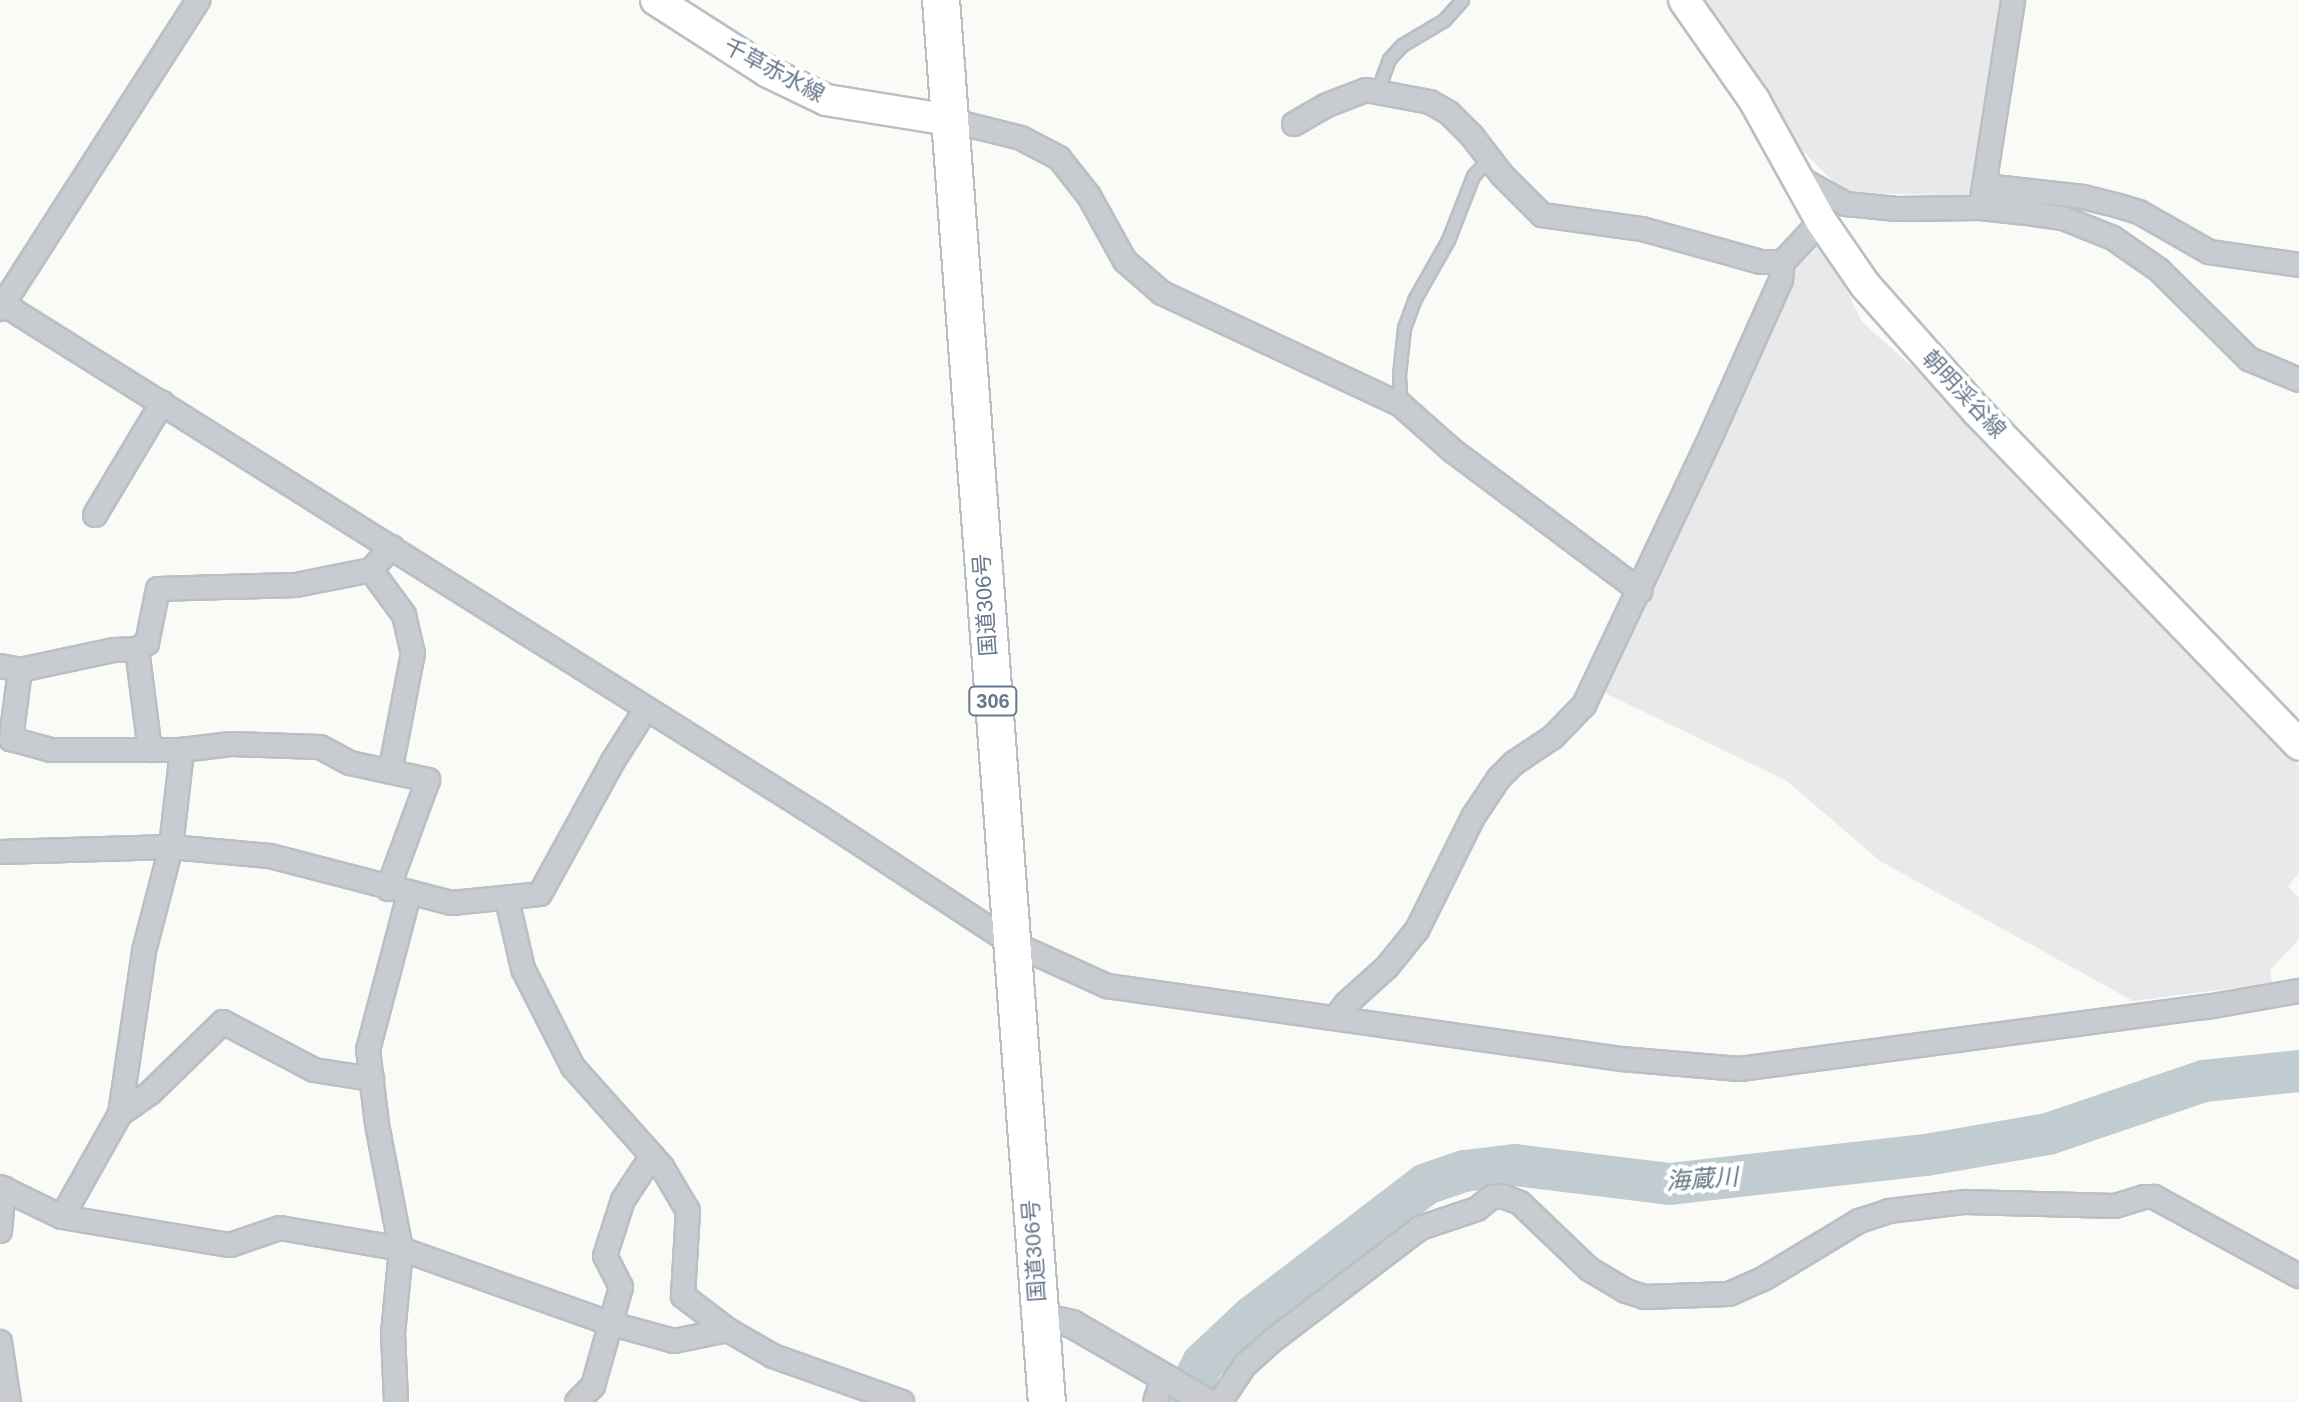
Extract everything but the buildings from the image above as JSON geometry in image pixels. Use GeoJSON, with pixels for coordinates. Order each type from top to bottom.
{"type":"FeatureCollection","features":[{"type":"Feature","properties":{"kind":"highway","name":"国道306号"},"geometry":{"type":"LineString","coordinates":[[941,0],[1047,1402]]}},
{"type":"Feature","properties":{"kind":"main road","name":"千草赤水線"},"geometry":{"type":"LineString","coordinates":[[656,0],[768,72],[826,100],[949,120]]}},
{"type":"Feature","properties":{"kind":"main road","name":"朝明渓谷線"},"geometry":{"type":"LineString","coordinates":[[1684,0],[1754,100],[1821,221],[1865,285],[1977,411],[2299,745]]}},
{"type":"Feature","properties":{"kind":"street"},"geometry":{"type":"LineString","coordinates":[[198,0],[1,305],[392,547],[1010,942],[1107,986],[1621,1059],[1740,1069],[2207,1007],[2299,991]]}},
{"type":"Feature","properties":{"kind":"street"},"geometry":{"type":"LineString","coordinates":[[1982,197],[2013,0]]}},
{"type":"Feature","properties":{"kind":"street"},"geometry":{"type":"LineString","coordinates":[[1294,124],[1327,105],[1366,90],[1410,97],[1440,108],[1472,136],[1542,215],[1642,229],[1761,262],[1783,262]]}},
{"type":"Feature","properties":{"kind":"street"},"geometry":{"type":"LineString","coordinates":[[949,120],[1021,138],[1059,158],[1089,196],[1125,261],[1162,293],[1401,405],[1453,451],[1640,591]]}},
{"type":"Feature","properties":{"kind":"street"},"geometry":{"type":"LineString","coordinates":[[1797,177],[1846,204],[1897,209],[1982,197],[2083,197],[2139,212],[2209,252],[2299,265]]}},
{"type":"Feature","properties":{"kind":"street"},"geometry":{"type":"LineString","coordinates":[[1982,197],[2063,218],[2113,238],[2159,270],[2249,359],[2299,380]]}},
{"type":"Feature","properties":{"kind":"street"},"geometry":{"type":"LineString","coordinates":[[1336,1017],[1417,930],[1473,817],[1499,778],[1514,763],[1553,737],[1584,705],[1640,591],[1781,280],[1783,262],[1821,221]]}},
{"type":"Feature","properties":{"kind":"street"},"geometry":{"type":"LineString","coordinates":[[95,515],[162,403]]}},
{"type":"Feature","properties":{"kind":"street"},"geometry":{"type":"LineString","coordinates":[[392,547],[371,570],[296,585],[158,589],[147,643],[137,649],[114,650],[10,668],[11,739],[51,750],[182,750],[231,744],[320,747],[350,763],[428,780],[399,892],[368,1050],[401,1249],[393,1334],[396,1402]]}},
{"type":"Feature","properties":{"kind":"street"},"geometry":{"type":"LineString","coordinates":[[371,570],[404,615],[413,653],[390,772]]}},
{"type":"Feature","properties":{"kind":"street"},"geometry":{"type":"LineString","coordinates":[[137,649],[150,750]]}},
{"type":"Feature","properties":{"kind":"street"},"geometry":{"type":"LineString","coordinates":[[0,852],[171,847],[270,856],[399,892],[452,903],[540,894],[613,761],[646,709]]}},
{"type":"Feature","properties":{"kind":"street"},"geometry":{"type":"LineString","coordinates":[[62,1217],[120,1114],[144,951],[171,847],[182,750]]}},
{"type":"Feature","properties":{"kind":"street"},"geometry":{"type":"LineString","coordinates":[[507,899],[523,969],[573,1067],[652,1156],[688,1211],[683,1296],[728,1330],[773,1356],[902,1402]]}},
{"type":"Feature","properties":{"kind":"street"},"geometry":{"type":"LineString","coordinates":[[120,1114],[150,1093],[223,1022],[314,1070],[372,1079]]}},
{"type":"Feature","properties":{"kind":"street"},"geometry":{"type":"LineString","coordinates":[[577,1402],[593,1386],[621,1287],[605,1256],[623,1200],[652,1156]]}},
{"type":"Feature","properties":{"kind":"street"},"geometry":{"type":"LineString","coordinates":[[0,1231],[2,1188],[62,1217],[230,1245],[280,1228],[401,1249],[612,1324],[674,1341],[728,1330]]}},
{"type":"Feature","properties":{"kind":"street"},"geometry":{"type":"LineString","coordinates":[[1220,1402],[1245,1365],[1273,1340],[1420,1228],[1477,1209],[1492,1197],[1502,1196],[1520,1203],[1589,1269],[1616,1286],[1644,1297],[1729,1294],[1763,1279],[1816,1244],[1859,1221],[1889,1211],[1965,1202],[2115,1206],[2154,1197],[2299,1276]]}},
{"type":"Feature","properties":{"kind":"street"},"geometry":{"type":"LineString","coordinates":[[1040,1317],[1072,1324],[1163,1387],[1207,1402]]}},
{"type":"Feature","properties":{"kind":"street"},"geometry":{"type":"LineString","coordinates":[[0,1342],[9,1402]]}},
{"type":"Feature","properties":{"kind":"lane"},"geometry":{"type":"LineString","coordinates":[[1377,92],[1389,59],[1402,45],[1444,20],[1462,0]]}},
{"type":"Feature","properties":{"kind":"lane"},"geometry":{"type":"LineString","coordinates":[[1401,405],[1399,375],[1404,328],[1414,300],[1448,240],[1473,176],[1489,158]]}},
{"type":"Feature","properties":{"kind":"shaded area"},"geometry":{"type":"Polygon","coordinates":[[[1700,0],[2004,0],[1976,186],[1967,195],[1845,193],[1796,144],[1700,0]]]}},
{"type":"Feature","properties":{"kind":"shaded area"},"geometry":{"type":"Polygon","coordinates":[[[1815,240],[1834,265],[1862,322],[1955,405],[2133,587],[2299,766],[2299,873],[2288,886],[2299,898],[2299,939],[2270,970],[2272,983],[2133,1001],[1880,861],[1787,781],[1601,691],[1797,262],[1815,240]]]}},
{"type":"Feature","properties":{"kind":"waterway","name":"海蔵川"},"geometry":{"type":"LineString","coordinates":[[1183,1402],[1203,1363],[1252,1317],[1426,1184],[1464,1171],[1515,1165],[1670,1184],[1926,1155],[2048,1134],[2204,1081],[2299,1071]]}}]}
